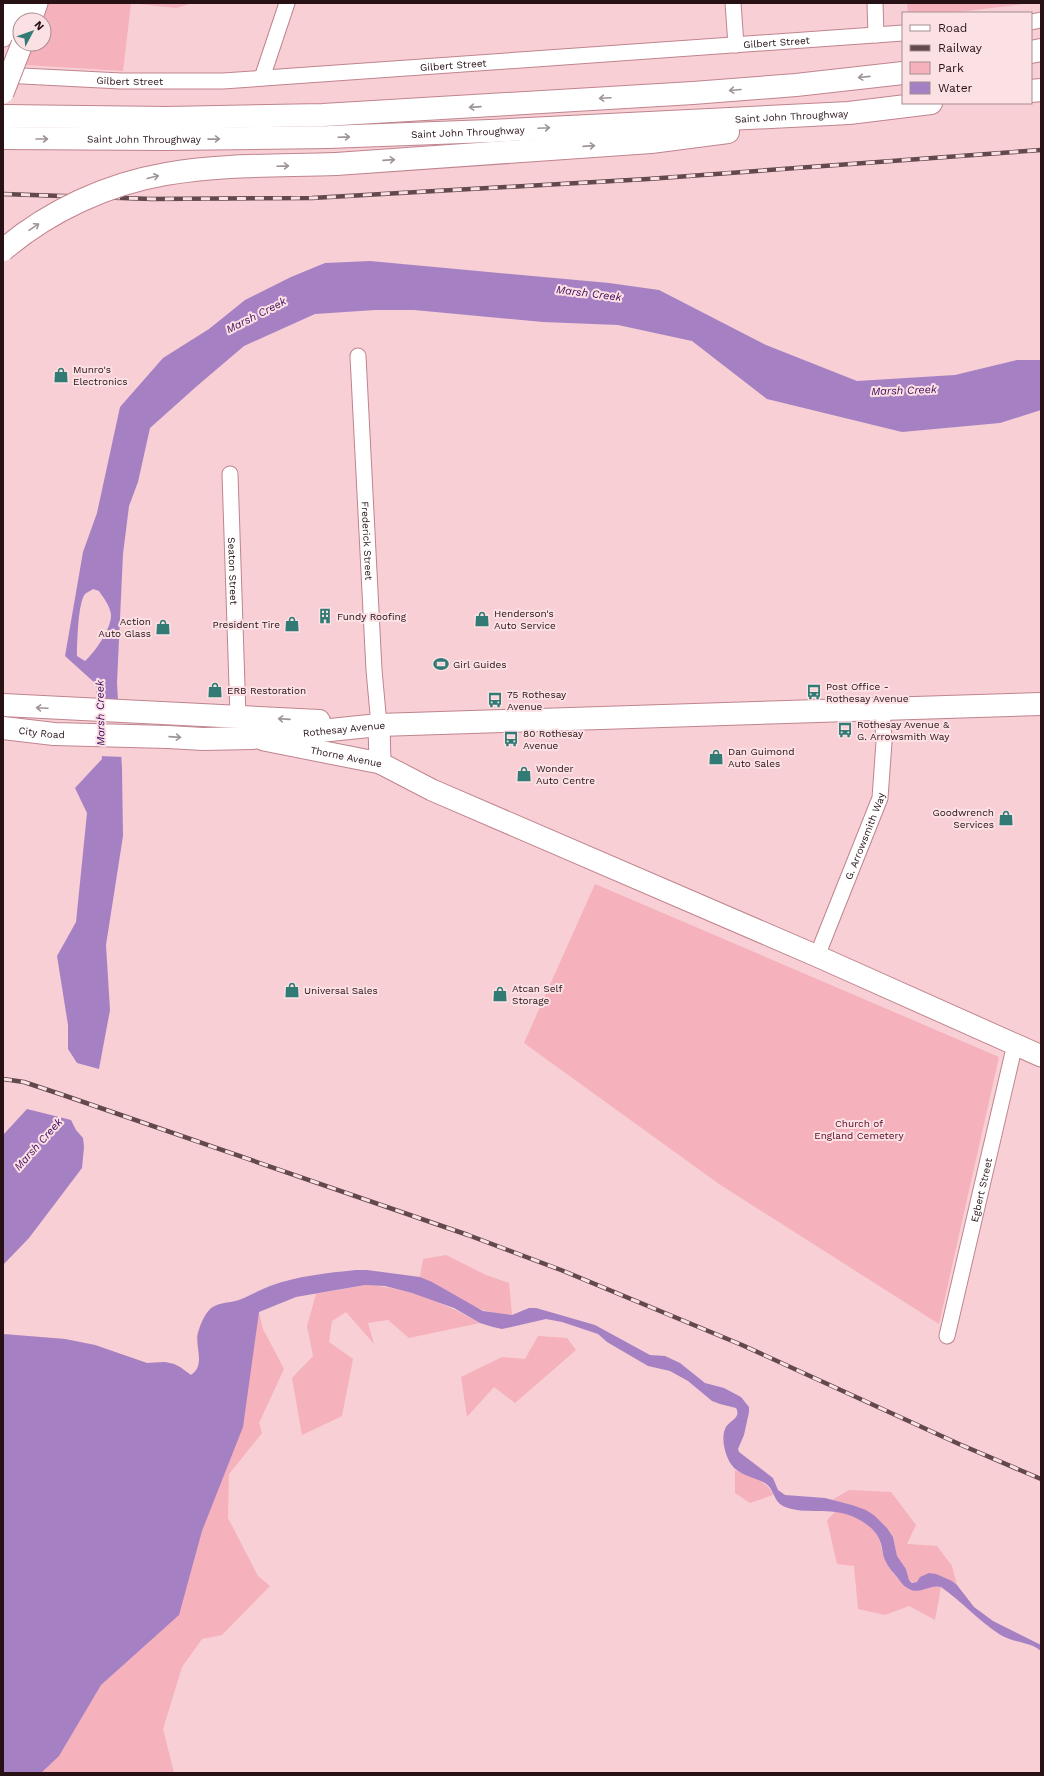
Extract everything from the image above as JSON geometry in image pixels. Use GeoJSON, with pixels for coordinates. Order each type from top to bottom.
{"type":"FeatureCollection","features":[{"type":"Feature","properties":{"kind":"main road"},"geometry":{"type":"LineString","coordinates":[[3,36],[16,3]]}},
{"type":"Feature","properties":{"kind":"main road"},"geometry":{"type":"LineString","coordinates":[[3,93],[19,52]]}},
{"type":"Feature","properties":{"kind":"main road"},"geometry":{"type":"LineString","coordinates":[[3,116],[167,118],[323,115],[693,93],[796,85],[902,73]]}},
{"type":"Feature","properties":{"kind":"main road","name":"Saint John Throughway"},"geometry":{"type":"LineString","coordinates":[[3,138],[167,140],[328,137],[490,131],[849,113],[923,104]]}},
{"type":"Feature","properties":{"kind":"main road"},"geometry":{"type":"LineString","coordinates":[[3,250],[46,219],[78,202],[109,189],[165,174],[190,170],[336,164],[651,142],[750,129],[849,113]]}},
{"type":"Feature","properties":{"kind":"main road"},"geometry":{"type":"LineString","coordinates":[[379,725],[1041,704]]}},
{"type":"Feature","properties":{"kind":"main road","name":"Rothesay Avenue"},"geometry":{"type":"LineString","coordinates":[[3,706],[135,713],[238,716],[379,725]]}},
{"type":"Feature","properties":{"kind":"main road","name":"Rothesay Avenue"},"geometry":{"type":"LineString","coordinates":[[136,737],[203,739],[252,738],[379,725]]}},
{"type":"Feature","properties":{"kind":"main road","name":"Thorne Avenue"},"geometry":{"type":"LineString","coordinates":[[252,738],[380,763],[379,725]]}},
{"type":"Feature","properties":{"kind":"main road","name":"City Road"},"geometry":{"type":"LineString","coordinates":[[3,728],[54,734],[136,737]]}},
{"type":"Feature","properties":{"kind":"main road"},"geometry":{"type":"LineString","coordinates":[[3,744],[54,734]]}},
{"type":"Feature","properties":{"kind":"main road"},"geometry":{"type":"LineString","coordinates":[[380,763],[432,790],[817,956],[1041,1056]]}},
{"type":"Feature","properties":{"kind":"street"},"geometry":{"type":"LineString","coordinates":[[262,78],[287,3]]}},
{"type":"Feature","properties":{"kind":"street"},"geometry":{"type":"LineString","coordinates":[[733,3],[736,45]]}},
{"type":"Feature","properties":{"kind":"street"},"geometry":{"type":"LineString","coordinates":[[875,3],[876,35]]}},
{"type":"Feature","properties":{"kind":"street","name":"Gilbert Street"},"geometry":{"type":"LineString","coordinates":[[3,75],[156,81],[223,81],[902,33]]}},
{"type":"Feature","properties":{"kind":"street","name":"Frederick Street"},"geometry":{"type":"LineString","coordinates":[[358,356],[374,670],[379,725]]}},
{"type":"Feature","properties":{"kind":"street","name":"Seaton Street"},"geometry":{"type":"LineString","coordinates":[[230,474],[238,716]]}},
{"type":"Feature","properties":{"kind":"street","name":"G. Arrowsmith Way"},"geometry":{"type":"LineString","coordinates":[[817,956],[880,798],[884,742],[882,709]]}},
{"type":"Feature","properties":{"kind":"street","name":"Egbert Street"},"geometry":{"type":"LineString","coordinates":[[947,1336],[1015,1044]]}},
{"type":"Feature","properties":{"kind":"green space"},"geometry":{"type":"Polygon","coordinates":[[[47,3],[131,3],[123,71],[26,65],[31,52],[52,52],[52,12],[45,12],[47,3]]]}},
{"type":"Feature","properties":{"kind":"green space"},"geometry":{"type":"Polygon","coordinates":[[[131,3],[192,3],[176,8],[131,3]]]}},
{"type":"Feature","properties":{"kind":"green space"},"geometry":{"type":"Polygon","coordinates":[[[907,3],[1032,3],[958,12],[908,12],[907,3]]]}},
{"type":"Feature","properties":{"kind":"green space","name":"Church of England Cemetery"},"geometry":{"type":"Polygon","coordinates":[[[595,884],[999,1057],[939,1324],[719,1184],[524,1043],[595,884]]]}},
{"type":"Feature","properties":{"kind":"green space"},"geometry":{"type":"Polygon","coordinates":[[[446,1255],[486,1275],[509,1283],[512,1315],[485,1311],[420,1277],[423,1259],[446,1255]]]}},
{"type":"Feature","properties":{"kind":"green space"},"geometry":{"type":"Polygon","coordinates":[[[365,1285],[395,1289],[425,1297],[480,1323],[409,1338],[388,1320],[368,1323],[374,1344],[346,1312],[332,1321],[329,1342],[353,1359],[342,1416],[302,1435],[292,1378],[313,1356],[307,1326],[316,1294],[365,1285]]]}},
{"type":"Feature","properties":{"kind":"green space"},"geometry":{"type":"Polygon","coordinates":[[[245,1298],[259,1312],[263,1329],[284,1369],[259,1423],[262,1433],[229,1474],[228,1518],[258,1576],[270,1586],[222,1635],[202,1639],[182,1667],[163,1729],[174,1773],[3,1773],[3,1334],[65,1339],[95,1345],[147,1363],[165,1362],[174,1364],[191,1375],[198,1367],[199,1356],[197,1335],[207,1313],[212,1307],[245,1298]]]}},
{"type":"Feature","properties":{"kind":"green space"},"geometry":{"type":"Polygon","coordinates":[[[538,1336],[567,1338],[576,1350],[515,1403],[494,1387],[467,1417],[461,1377],[502,1357],[525,1359],[538,1336]]]}},
{"type":"Feature","properties":{"kind":"green space"},"geometry":{"type":"Polygon","coordinates":[[[735,1470],[762,1482],[773,1495],[750,1503],[735,1493],[735,1470]]]}},
{"type":"Feature","properties":{"kind":"green space"},"geometry":{"type":"Polygon","coordinates":[[[849,1490],[891,1492],[916,1525],[907,1544],[937,1546],[952,1566],[957,1585],[952,1581],[919,1580],[915,1583],[909,1580],[906,1569],[897,1557],[893,1537],[887,1528],[875,1516],[852,1505],[832,1500],[849,1490]]]}},
{"type":"Feature","properties":{"kind":"green space"},"geometry":{"type":"Polygon","coordinates":[[[836,1511],[857,1518],[870,1527],[878,1538],[887,1563],[896,1577],[908,1588],[915,1591],[937,1586],[941,1587],[935,1620],[909,1606],[885,1615],[858,1609],[854,1566],[837,1564],[827,1520],[836,1511]]]}},
{"type":"Feature","properties":{"kind":"water","name":"Marsh Creek"},"geometry":{"type":"Polygon","coordinates":[[[370,261],[609,283],[659,290],[766,345],[857,381],[955,375],[1017,360],[1041,360],[1041,410],[1000,423],[902,432],[767,399],[692,341],[618,325],[543,322],[414,310],[375,310],[315,314],[244,346],[150,428],[138,482],[129,506],[123,554],[117,683],[122,769],[123,836],[106,945],[110,1010],[99,1069],[77,1063],[68,1049],[68,1025],[57,956],[76,922],[87,813],[75,788],[102,759],[96,684],[65,656],[83,552],[97,513],[120,407],[163,358],[209,329],[245,300],[291,277],[325,263],[370,261]],[[93,589],[86,593],[81,605],[78,624],[77,656],[85,661],[106,633],[111,620],[109,608],[99,591],[93,589]]]}},
{"type":"Feature","properties":{"kind":"water","name":"Marsh Creek"},"geometry":{"type":"Polygon","coordinates":[[[27,1109],[71,1120],[76,1130],[83,1138],[84,1147],[82,1168],[29,1238],[3,1265],[3,1135],[27,1109]]]}},
{"type":"Feature","properties":{"kind":"water"},"geometry":{"type":"Polygon","coordinates":[[[356,1270],[420,1277],[432,1282],[483,1311],[512,1315],[529,1308],[536,1308],[557,1314],[595,1325],[650,1355],[665,1356],[680,1363],[705,1383],[724,1388],[741,1397],[749,1407],[744,1435],[738,1449],[739,1452],[773,1478],[778,1490],[785,1495],[825,1498],[866,1510],[875,1516],[887,1528],[893,1537],[897,1556],[906,1569],[909,1580],[912,1583],[917,1582],[920,1577],[929,1573],[936,1574],[952,1581],[957,1585],[974,1607],[993,1621],[1041,1645],[1041,1651],[1032,1645],[1004,1637],[999,1634],[941,1587],[937,1586],[917,1591],[907,1588],[889,1568],[876,1533],[858,1519],[836,1512],[792,1509],[780,1504],[768,1485],[734,1468],[725,1452],[723,1437],[725,1429],[736,1417],[736,1408],[712,1401],[688,1381],[670,1371],[648,1366],[607,1342],[598,1334],[562,1322],[546,1319],[502,1329],[480,1323],[454,1308],[412,1293],[385,1286],[365,1285],[296,1297],[259,1312],[243,1427],[202,1531],[179,1615],[101,1685],[59,1756],[41,1773],[3,1773],[3,1334],[65,1339],[95,1345],[147,1363],[165,1362],[174,1364],[191,1375],[196,1371],[198,1366],[199,1360],[197,1342],[200,1327],[206,1314],[213,1307],[219,1304],[239,1300],[270,1286],[301,1277],[356,1270]]]}},
{"type":"Feature","properties":{"kind":"pier"},"geometry":{"type":"Polygon","coordinates":[[[95,699],[120,700],[123,757],[100,756],[95,699]]]}},
{"type":"Feature","properties":{"kind":"railway"},"geometry":{"type":"LineString","coordinates":[[3,194],[152,199],[312,198],[648,179],[1041,150]]}},
{"type":"Feature","properties":{"kind":"railway"},"geometry":{"type":"LineString","coordinates":[[3,1079],[24,1082],[63,1095],[468,1235],[561,1270],[742,1345],[959,1444],[1041,1479]]}},
{"type":"Feature","properties":{"kind":"place","name":"Munro's Electronics"},"geometry":{"type":"Point","coordinates":[61,375]}},
{"type":"Feature","properties":{"kind":"place","name":"Fundy Roofing"},"geometry":{"type":"Point","coordinates":[325,616]}},
{"type":"Feature","properties":{"kind":"place","name":"Henderson's Auto Service"},"geometry":{"type":"Point","coordinates":[482,619]}},
{"type":"Feature","properties":{"kind":"place","name":"President Tire"},"geometry":{"type":"Point","coordinates":[292,624]}},
{"type":"Feature","properties":{"kind":"place","name":"Action Auto Glass"},"geometry":{"type":"Point","coordinates":[163,627]}},
{"type":"Feature","properties":{"kind":"place","name":"Girl Guides"},"geometry":{"type":"Point","coordinates":[441,664]}},
{"type":"Feature","properties":{"kind":"place","name":"ERB Restoration"},"geometry":{"type":"Point","coordinates":[215,690]}},
{"type":"Feature","properties":{"kind":"place","name":"Post Office - Rothesay Avenue"},"geometry":{"type":"Point","coordinates":[814,692]}},
{"type":"Feature","properties":{"kind":"place","name":"75 Rothesay Avenue"},"geometry":{"type":"Point","coordinates":[495,700]}},
{"type":"Feature","properties":{"kind":"place","name":"Rothesay Avenue & G. Arrowsmith Way"},"geometry":{"type":"Point","coordinates":[845,730]}},
{"type":"Feature","properties":{"kind":"place","name":"80 Rothesay Avenue"},"geometry":{"type":"Point","coordinates":[511,739]}},
{"type":"Feature","properties":{"kind":"place","name":"Dan Guimond Auto Sales"},"geometry":{"type":"Point","coordinates":[716,757]}},
{"type":"Feature","properties":{"kind":"place","name":"Wonder Auto Centre"},"geometry":{"type":"Point","coordinates":[524,774]}},
{"type":"Feature","properties":{"kind":"place","name":"Goodwrench Services"},"geometry":{"type":"Point","coordinates":[1006,818]}},
{"type":"Feature","properties":{"kind":"place","name":"Universal Sales"},"geometry":{"type":"Point","coordinates":[292,990]}},
{"type":"Feature","properties":{"kind":"place","name":"Atcan Self Storage"},"geometry":{"type":"Point","coordinates":[500,994]}}]}
